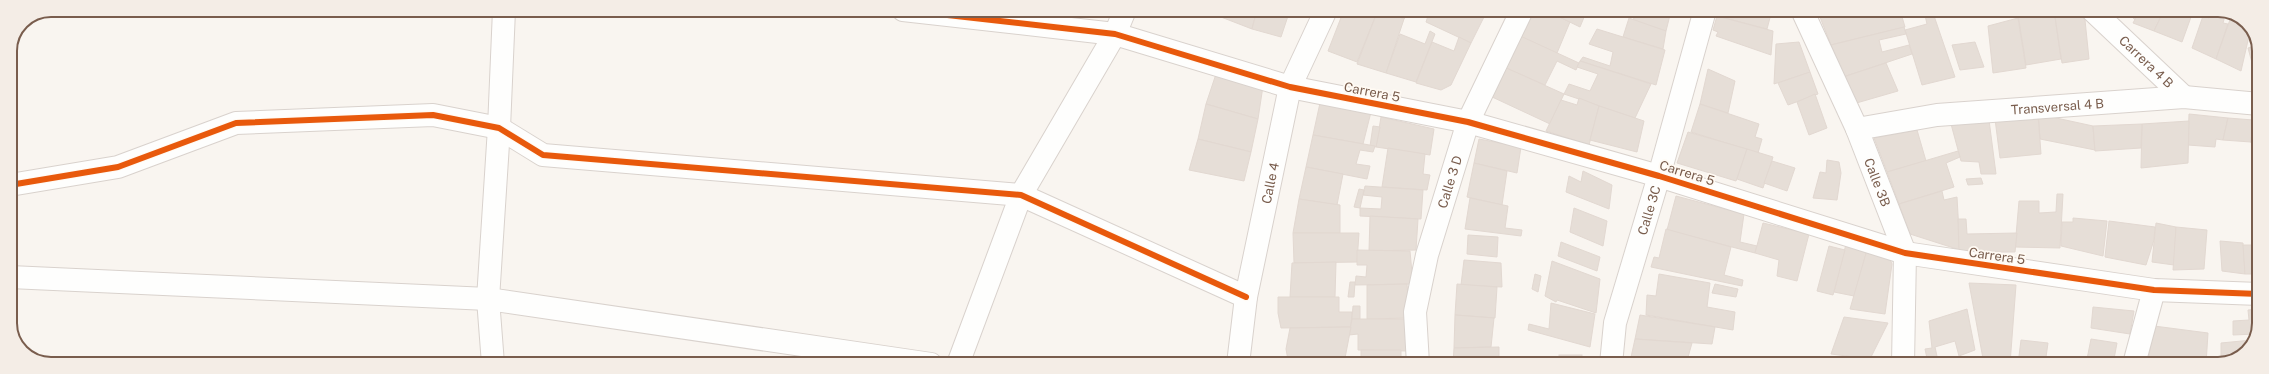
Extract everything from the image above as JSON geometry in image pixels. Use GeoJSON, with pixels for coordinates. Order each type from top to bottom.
{"type":"FeatureCollection","features":[{"type":"Feature","properties":{"kind":"street"},"geometry":{"type":"LineString","coordinates":[[492,357],[488,299],[499,128],[504,17]]}},
{"type":"Feature","properties":{"kind":"street","name":"Carrera 5"},"geometry":{"type":"LineString","coordinates":[[965,17],[1115,34],[1290,87],[1468,122],[1659,176],[1905,253],[2154,290],[2252,294]]}},
{"type":"Feature","properties":{"kind":"street"},"geometry":{"type":"LineString","coordinates":[[961,357],[1021,195],[1115,34],[1122,17]]}},
{"type":"Feature","properties":{"kind":"street","name":"Calle 4"},"geometry":{"type":"LineString","coordinates":[[1239,357],[1246,297],[1290,87],[1323,17]]}},
{"type":"Feature","properties":{"kind":"street","name":"Calle 3 D"},"geometry":{"type":"LineString","coordinates":[[1418,357],[1415,312],[1427,255],[1468,122],[1519,17]]}},
{"type":"Feature","properties":{"kind":"street","name":"Calle 3C"},"geometry":{"type":"LineString","coordinates":[[1612,357],[1615,323],[1659,176],[1703,17]]}},
{"type":"Feature","properties":{"kind":"street","name":"Calle 3B"},"geometry":{"type":"LineString","coordinates":[[1805,17],[1857,129],[1905,253],[1903,357]]}},
{"type":"Feature","properties":{"kind":"street","name":"Carrera 4 B"},"geometry":{"type":"LineString","coordinates":[[2099,17],[2184,97]]}},
{"type":"Feature","properties":{"kind":"street","name":"Transversal 4 B"},"geometry":{"type":"LineString","coordinates":[[1857,129],[1937,115],[2184,97],[2252,103]]}},
{"type":"Feature","properties":{"kind":"street"},"geometry":{"type":"LineString","coordinates":[[17,184],[118,168],[236,123],[433,116],[499,128],[543,155],[1021,195],[1246,297]]}},
{"type":"Feature","properties":{"kind":"street"},"geometry":{"type":"LineString","coordinates":[[17,277],[488,299],[884,357]]}},
{"type":"Feature","properties":{"kind":"street"},"geometry":{"type":"LineString","coordinates":[[2136,357],[2154,290]]}},
{"type":"Feature","properties":{"kind":"building"},"geometry":{"type":"Polygon","coordinates":[[[1221,17],[1255,17],[1252,29],[1221,17]]]}},
{"type":"Feature","properties":{"kind":"building"},"geometry":{"type":"Polygon","coordinates":[[[1255,17],[1288,17],[1281,37],[1252,29],[1255,17]]]}},
{"type":"Feature","properties":{"kind":"building"},"geometry":{"type":"Polygon","coordinates":[[[1341,17],[1375,17],[1357,62],[1328,51],[1341,17]]]}},
{"type":"Feature","properties":{"kind":"building"},"geometry":{"type":"Polygon","coordinates":[[[1375,17],[1400,17],[1404,19],[1386,73],[1357,64],[1375,17]]]}},
{"type":"Feature","properties":{"kind":"building"},"geometry":{"type":"Polygon","coordinates":[[[1428,17],[1484,17],[1471,43],[1426,22],[1428,17]]]}},
{"type":"Feature","properties":{"kind":"building"},"geometry":{"type":"Polygon","coordinates":[[[1526,17],[1560,17],[1570,22],[1557,53],[1518,35],[1526,17]]]}},
{"type":"Feature","properties":{"kind":"building"},"geometry":{"type":"Polygon","coordinates":[[[1559,17],[1584,17],[1580,27],[1559,17]]]}},
{"type":"Feature","properties":{"kind":"building"},"geometry":{"type":"Polygon","coordinates":[[[1634,17],[1670,17],[1666,31],[1633,21],[1634,17]]]}},
{"type":"Feature","properties":{"kind":"building"},"geometry":{"type":"Polygon","coordinates":[[[1717,17],[1721,17],[1773,31],[1771,55],[1716,36],[1718,32],[1713,30],[1717,17]]]}},
{"type":"Feature","properties":{"kind":"building"},"geometry":{"type":"Polygon","coordinates":[[[1721,17],[1770,17],[1767,29],[1721,17]]]}},
{"type":"Feature","properties":{"kind":"building"},"geometry":{"type":"Polygon","coordinates":[[[1820,17],[1902,17],[1905,27],[1831,45],[1820,17]]]}},
{"type":"Feature","properties":{"kind":"building"},"geometry":{"type":"Polygon","coordinates":[[[1925,17],[1934,17],[1955,77],[1922,85],[1905,30],[1927,24],[1925,17]]]}},
{"type":"Feature","properties":{"kind":"building"},"geometry":{"type":"Polygon","coordinates":[[[2018,17],[2055,17],[2061,59],[2026,65],[2018,17]]]}},
{"type":"Feature","properties":{"kind":"building"},"geometry":{"type":"Polygon","coordinates":[[[2055,17],[2082,17],[2085,20],[2089,59],[2062,63],[2055,17]]]}},
{"type":"Feature","properties":{"kind":"building"},"geometry":{"type":"Polygon","coordinates":[[[2136,17],[2161,17],[2154,31],[2133,23],[2136,17]]]}},
{"type":"Feature","properties":{"kind":"building"},"geometry":{"type":"Polygon","coordinates":[[[2161,17],[2191,17],[2182,42],[2154,31],[2161,17]]]}},
{"type":"Feature","properties":{"kind":"building"},"geometry":{"type":"Polygon","coordinates":[[[2203,17],[2224,18],[2223,23],[2228,24],[2216,59],[2192,48],[2203,17]]]}},
{"type":"Feature","properties":{"kind":"building"},"geometry":{"type":"Polygon","coordinates":[[[1629,18],[1666,31],[1663,49],[1623,37],[1629,18]]]}},
{"type":"Feature","properties":{"kind":"building"},"geometry":{"type":"Polygon","coordinates":[[[2018,18],[2026,68],[1993,73],[1988,26],[2018,18]]]}},
{"type":"Feature","properties":{"kind":"building"},"geometry":{"type":"Polygon","coordinates":[[[2230,20],[2242,27],[2249,37],[2241,71],[2216,59],[2230,20]]]}},
{"type":"Feature","properties":{"kind":"building"},"geometry":{"type":"Polygon","coordinates":[[[1904,27],[1906,34],[1879,40],[1882,52],[1909,45],[1912,54],[1843,77],[1831,45],[1904,27]]]}},
{"type":"Feature","properties":{"kind":"building"},"geometry":{"type":"Polygon","coordinates":[[[1597,29],[1665,50],[1656,85],[1580,61],[1583,57],[1610,66],[1613,52],[1589,44],[1597,29]]]}},
{"type":"Feature","properties":{"kind":"building"},"geometry":{"type":"Polygon","coordinates":[[[1430,31],[1435,34],[1416,82],[1386,73],[1400,34],[1425,44],[1430,31]]]}},
{"type":"Feature","properties":{"kind":"building"},"geometry":{"type":"Polygon","coordinates":[[[1518,35],[1579,63],[1576,70],[1557,61],[1545,85],[1504,67],[1518,35]]]}},
{"type":"Feature","properties":{"kind":"building"},"geometry":{"type":"Polygon","coordinates":[[[1459,37],[1471,43],[1451,85],[1441,90],[1416,83],[1432,42],[1454,51],[1459,37]]]}},
{"type":"Feature","properties":{"kind":"building"},"geometry":{"type":"Polygon","coordinates":[[[1799,42],[1810,72],[1774,84],[1776,44],[1799,42]]]}},
{"type":"Feature","properties":{"kind":"building"},"geometry":{"type":"Polygon","coordinates":[[[1975,42],[1984,67],[1960,70],[1952,45],[1975,42]]]}},
{"type":"Feature","properties":{"kind":"building"},"geometry":{"type":"Polygon","coordinates":[[[2252,47],[2252,63],[2248,48],[2252,47]]]}},
{"type":"Feature","properties":{"kind":"building"},"geometry":{"type":"Polygon","coordinates":[[[1580,61],[1651,84],[1635,118],[1564,94],[1569,84],[1590,91],[1598,74],[1577,67],[1580,61]]]}},
{"type":"Feature","properties":{"kind":"building"},"geometry":{"type":"Polygon","coordinates":[[[1886,63],[1898,91],[1853,104],[1843,77],[1886,63]]]}},
{"type":"Feature","properties":{"kind":"building"},"geometry":{"type":"Polygon","coordinates":[[[1504,67],[1564,94],[1550,124],[1490,96],[1504,67]]]}},
{"type":"Feature","properties":{"kind":"building"},"geometry":{"type":"Polygon","coordinates":[[[1708,69],[1735,81],[1728,113],[1700,104],[1708,69]]]}},
{"type":"Feature","properties":{"kind":"building"},"geometry":{"type":"Polygon","coordinates":[[[1217,71],[1263,86],[1258,119],[1206,104],[1217,71]]]}},
{"type":"Feature","properties":{"kind":"building"},"geometry":{"type":"Polygon","coordinates":[[[1810,72],[1818,94],[1788,105],[1778,83],[1810,72]]]}},
{"type":"Feature","properties":{"kind":"building"},"geometry":{"type":"Polygon","coordinates":[[[1815,94],[1827,128],[1809,135],[1797,102],[1815,94]]]}},
{"type":"Feature","properties":{"kind":"building"},"geometry":{"type":"Polygon","coordinates":[[[1579,98],[1599,106],[1589,145],[1546,131],[1561,100],[1577,105],[1579,98]]]}},
{"type":"Feature","properties":{"kind":"building"},"geometry":{"type":"Polygon","coordinates":[[[1320,103],[1371,112],[1363,144],[1313,135],[1320,103]]]}},
{"type":"Feature","properties":{"kind":"building"},"geometry":{"type":"Polygon","coordinates":[[[1206,104],[1258,119],[1251,152],[1198,139],[1206,104]]]}},
{"type":"Feature","properties":{"kind":"building"},"geometry":{"type":"Polygon","coordinates":[[[1700,104],[1759,124],[1755,137],[1762,139],[1758,153],[1691,132],[1700,104]]]}},
{"type":"Feature","properties":{"kind":"building"},"geometry":{"type":"Polygon","coordinates":[[[1599,106],[1644,121],[1637,152],[1590,140],[1599,106]]]}},
{"type":"Feature","properties":{"kind":"building"},"geometry":{"type":"Polygon","coordinates":[[[2038,114],[2093,126],[2095,150],[2040,139],[2038,114]]]}},
{"type":"Feature","properties":{"kind":"building"},"geometry":{"type":"Polygon","coordinates":[[[2038,114],[2041,154],[2000,158],[1995,119],[2038,114]]]}},
{"type":"Feature","properties":{"kind":"building"},"geometry":{"type":"Polygon","coordinates":[[[2189,114],[2228,118],[2223,140],[2216,139],[2215,147],[2188,145],[2189,114]]]}},
{"type":"Feature","properties":{"kind":"building"},"geometry":{"type":"Polygon","coordinates":[[[1381,117],[1434,129],[1430,155],[1376,147],[1381,117]]]}},
{"type":"Feature","properties":{"kind":"building"},"geometry":{"type":"Polygon","coordinates":[[[2228,118],[2252,120],[2251,142],[2223,140],[2228,118]]]}},
{"type":"Feature","properties":{"kind":"building"},"geometry":{"type":"Polygon","coordinates":[[[1989,120],[1996,174],[1981,174],[1979,162],[1961,161],[1951,124],[1989,120]]]}},
{"type":"Feature","properties":{"kind":"building"},"geometry":{"type":"Polygon","coordinates":[[[2189,121],[2188,163],[2141,168],[2142,124],[2189,121]]]}},
{"type":"Feature","properties":{"kind":"building"},"geometry":{"type":"Polygon","coordinates":[[[2142,124],[2141,148],[2095,151],[2093,126],[2142,124]]]}},
{"type":"Feature","properties":{"kind":"building"},"geometry":{"type":"Polygon","coordinates":[[[1373,126],[1380,127],[1376,147],[1370,146],[1373,126]]]}},
{"type":"Feature","properties":{"kind":"building"},"geometry":{"type":"Polygon","coordinates":[[[1917,130],[1926,161],[1887,172],[1874,138],[1917,130]]]}},
{"type":"Feature","properties":{"kind":"building"},"geometry":{"type":"Polygon","coordinates":[[[1688,132],[1747,149],[1736,181],[1677,163],[1688,132]]]}},
{"type":"Feature","properties":{"kind":"building"},"geometry":{"type":"Polygon","coordinates":[[[1313,135],[1375,146],[1373,152],[1360,150],[1356,164],[1370,166],[1367,179],[1306,167],[1313,135]]]}},
{"type":"Feature","properties":{"kind":"building"},"geometry":{"type":"Polygon","coordinates":[[[1198,139],[1251,152],[1244,181],[1189,170],[1198,139]]]}},
{"type":"Feature","properties":{"kind":"building"},"geometry":{"type":"Polygon","coordinates":[[[1479,139],[1521,147],[1517,173],[1474,163],[1479,139]]]}},
{"type":"Feature","properties":{"kind":"building"},"geometry":{"type":"Polygon","coordinates":[[[1388,148],[1425,154],[1423,174],[1430,175],[1427,190],[1382,187],[1388,148]]]}},
{"type":"Feature","properties":{"kind":"building"},"geometry":{"type":"Polygon","coordinates":[[[1747,149],[1773,157],[1763,188],[1737,179],[1747,149]]]}},
{"type":"Feature","properties":{"kind":"building"},"geometry":{"type":"Polygon","coordinates":[[[1958,151],[1960,157],[1946,163],[1954,187],[1899,204],[1887,172],[1958,151]]]}},
{"type":"Feature","properties":{"kind":"building"},"geometry":{"type":"Polygon","coordinates":[[[1827,160],[1839,162],[1841,173],[1837,200],[1813,198],[1820,172],[1826,173],[1827,160]]]}},
{"type":"Feature","properties":{"kind":"building"},"geometry":{"type":"Polygon","coordinates":[[[1772,161],[1795,168],[1787,191],[1764,183],[1772,161]]]}},
{"type":"Feature","properties":{"kind":"building"},"geometry":{"type":"Polygon","coordinates":[[[1474,163],[1507,171],[1502,205],[1467,197],[1474,163]]]}},
{"type":"Feature","properties":{"kind":"building"},"geometry":{"type":"Polygon","coordinates":[[[1306,167],[1343,174],[1337,205],[1299,199],[1306,167]]]}},
{"type":"Feature","properties":{"kind":"building"},"geometry":{"type":"Polygon","coordinates":[[[1583,171],[1612,185],[1609,209],[1566,192],[1569,176],[1581,182],[1583,171]]]}},
{"type":"Feature","properties":{"kind":"building"},"geometry":{"type":"Polygon","coordinates":[[[1981,178],[1983,184],[1968,185],[1966,179],[1981,178]]]}},
{"type":"Feature","properties":{"kind":"building"},"geometry":{"type":"Polygon","coordinates":[[[1365,186],[1423,190],[1421,219],[1360,216],[1360,208],[1381,209],[1382,197],[1363,195],[1365,186]]]}},
{"type":"Feature","properties":{"kind":"building"},"geometry":{"type":"Polygon","coordinates":[[[1359,189],[1364,190],[1360,208],[1354,207],[1359,189]]]}},
{"type":"Feature","properties":{"kind":"building"},"geometry":{"type":"Polygon","coordinates":[[[1942,191],[1944,200],[1957,197],[1960,250],[1910,234],[1899,204],[1942,191]]]}},
{"type":"Feature","properties":{"kind":"building"},"geometry":{"type":"Polygon","coordinates":[[[2057,194],[2063,194],[2060,248],[2015,247],[2019,201],[2039,201],[2039,213],[2056,212],[2057,194]]]}},
{"type":"Feature","properties":{"kind":"building"},"geometry":{"type":"Polygon","coordinates":[[[1676,196],[1744,214],[1740,242],[1757,246],[1755,253],[1667,230],[1676,196]]]}},
{"type":"Feature","properties":{"kind":"building"},"geometry":{"type":"Polygon","coordinates":[[[1470,198],[1508,206],[1505,228],[1522,230],[1521,236],[1465,229],[1470,198]]]}},
{"type":"Feature","properties":{"kind":"building"},"geometry":{"type":"Polygon","coordinates":[[[1299,199],[1340,205],[1340,233],[1293,233],[1299,199]]]}},
{"type":"Feature","properties":{"kind":"building"},"geometry":{"type":"Polygon","coordinates":[[[1574,208],[1607,221],[1603,246],[1570,232],[1574,208]]]}},
{"type":"Feature","properties":{"kind":"building"},"geometry":{"type":"Polygon","coordinates":[[[1370,216],[1418,219],[1416,250],[1369,251],[1370,216]]]}},
{"type":"Feature","properties":{"kind":"building"},"geometry":{"type":"Polygon","coordinates":[[[2073,218],[2107,221],[2103,256],[2061,246],[2062,222],[2073,222],[2073,218]]]}},
{"type":"Feature","properties":{"kind":"building"},"geometry":{"type":"Polygon","coordinates":[[[1958,219],[1966,219],[1967,234],[2017,233],[2015,252],[1959,252],[1958,219]]]}},
{"type":"Feature","properties":{"kind":"building"},"geometry":{"type":"Polygon","coordinates":[[[2109,221],[2155,227],[2154,240],[2146,265],[2105,257],[2109,221]]]}},
{"type":"Feature","properties":{"kind":"building"},"geometry":{"type":"Polygon","coordinates":[[[1763,223],[1809,234],[1797,281],[1777,276],[1779,260],[1755,253],[1763,223]]]}},
{"type":"Feature","properties":{"kind":"building"},"geometry":{"type":"Polygon","coordinates":[[[2156,223],[2176,227],[2174,265],[2152,262],[2156,223]]]}},
{"type":"Feature","properties":{"kind":"building"},"geometry":{"type":"Polygon","coordinates":[[[2176,227],[2207,230],[2204,269],[2173,270],[2176,227]]]}},
{"type":"Feature","properties":{"kind":"building"},"geometry":{"type":"Polygon","coordinates":[[[1666,229],[1731,247],[1724,275],[1743,280],[1742,286],[1651,267],[1654,257],[1659,258],[1666,229]]]}},
{"type":"Feature","properties":{"kind":"building"},"geometry":{"type":"Polygon","coordinates":[[[1293,233],[1359,233],[1357,262],[1294,263],[1293,233]]]}},
{"type":"Feature","properties":{"kind":"building"},"geometry":{"type":"Polygon","coordinates":[[[1468,235],[1498,237],[1497,257],[1467,254],[1468,235]]]}},
{"type":"Feature","properties":{"kind":"building"},"geometry":{"type":"Polygon","coordinates":[[[2220,241],[2243,243],[2245,274],[2222,271],[2220,241]]]}},
{"type":"Feature","properties":{"kind":"building"},"geometry":{"type":"Polygon","coordinates":[[[1561,242],[1600,257],[1597,271],[1558,256],[1561,242]]]}},
{"type":"Feature","properties":{"kind":"building"},"geometry":{"type":"Polygon","coordinates":[[[1846,244],[1867,250],[1854,296],[1834,292],[1846,244]]]}},
{"type":"Feature","properties":{"kind":"building"},"geometry":{"type":"Polygon","coordinates":[[[2243,245],[2252,245],[2252,274],[2245,274],[2243,245]]]}},
{"type":"Feature","properties":{"kind":"building"},"geometry":{"type":"Polygon","coordinates":[[[1829,246],[1845,250],[1833,295],[1817,291],[1829,246]]]}},
{"type":"Feature","properties":{"kind":"building"},"geometry":{"type":"Polygon","coordinates":[[[1357,250],[1410,251],[1413,284],[1355,285],[1356,276],[1366,277],[1367,265],[1357,265],[1357,250]]]}},
{"type":"Feature","properties":{"kind":"building"},"geometry":{"type":"Polygon","coordinates":[[[1867,250],[1889,257],[1892,264],[1885,314],[1850,309],[1867,250]]]}},
{"type":"Feature","properties":{"kind":"building"},"geometry":{"type":"Polygon","coordinates":[[[1464,260],[1501,263],[1502,287],[1461,285],[1464,260]]]}},
{"type":"Feature","properties":{"kind":"building"},"geometry":{"type":"Polygon","coordinates":[[[1552,261],[1600,279],[1596,313],[1557,300],[1556,302],[1545,296],[1552,261]]]}},
{"type":"Feature","properties":{"kind":"building"},"geometry":{"type":"Polygon","coordinates":[[[1336,262],[1335,297],[1290,297],[1292,263],[1336,262]]]}},
{"type":"Feature","properties":{"kind":"building"},"geometry":{"type":"Polygon","coordinates":[[[1535,274],[1541,276],[1538,292],[1532,289],[1535,274]]]}},
{"type":"Feature","properties":{"kind":"building"},"geometry":{"type":"Polygon","coordinates":[[[1659,274],[1710,283],[1707,307],[1735,312],[1733,330],[1646,315],[1647,295],[1656,296],[1659,274]]]}},
{"type":"Feature","properties":{"kind":"building"},"geometry":{"type":"Polygon","coordinates":[[[1350,282],[1355,282],[1354,297],[1348,297],[1350,282]]]}},
{"type":"Feature","properties":{"kind":"building"},"geometry":{"type":"Polygon","coordinates":[[[1969,283],[2016,285],[2011,357],[1983,357],[1969,283]]]}},
{"type":"Feature","properties":{"kind":"building"},"geometry":{"type":"Polygon","coordinates":[[[1407,284],[1410,318],[1367,319],[1367,285],[1407,284]]]}},
{"type":"Feature","properties":{"kind":"building"},"geometry":{"type":"Polygon","coordinates":[[[1457,284],[1497,287],[1495,318],[1455,315],[1457,284]]]}},
{"type":"Feature","properties":{"kind":"building"},"geometry":{"type":"Polygon","coordinates":[[[1715,284],[1738,289],[1736,297],[1712,293],[1715,284]]]}},
{"type":"Feature","properties":{"kind":"building"},"geometry":{"type":"Polygon","coordinates":[[[1278,297],[1339,297],[1339,312],[1352,312],[1351,327],[1281,328],[1278,313],[1278,297]]]}},
{"type":"Feature","properties":{"kind":"building"},"geometry":{"type":"Polygon","coordinates":[[[1551,303],[1595,314],[1590,347],[1528,330],[1529,324],[1549,329],[1551,303]]]}},
{"type":"Feature","properties":{"kind":"building"},"geometry":{"type":"Polygon","coordinates":[[[1353,306],[1360,306],[1360,319],[1352,319],[1353,306]]]}},
{"type":"Feature","properties":{"kind":"building"},"geometry":{"type":"Polygon","coordinates":[[[2093,307],[2134,311],[2130,334],[2091,328],[2093,307]]]}},
{"type":"Feature","properties":{"kind":"building"},"geometry":{"type":"Polygon","coordinates":[[[1967,309],[1975,350],[1959,356],[1955,341],[1935,347],[1937,357],[1927,357],[1925,349],[1932,348],[1929,321],[1967,309]]]}},
{"type":"Feature","properties":{"kind":"building"},"geometry":{"type":"Polygon","coordinates":[[[2248,310],[2252,310],[2252,327],[2250,334],[2233,335],[2233,321],[2249,320],[2248,310]]]}},
{"type":"Feature","properties":{"kind":"building"},"geometry":{"type":"Polygon","coordinates":[[[1455,315],[1494,318],[1491,347],[1454,348],[1455,315]]]}},
{"type":"Feature","properties":{"kind":"building"},"geometry":{"type":"Polygon","coordinates":[[[1640,315],[1715,327],[1712,344],[1635,339],[1640,315]]]}},
{"type":"Feature","properties":{"kind":"building"},"geometry":{"type":"Polygon","coordinates":[[[1844,317],[1888,323],[1871,357],[1854,357],[1831,354],[1844,317]]]}},
{"type":"Feature","properties":{"kind":"building"},"geometry":{"type":"Polygon","coordinates":[[[1352,319],[1406,319],[1407,351],[1358,350],[1358,334],[1349,335],[1352,319]]]}},
{"type":"Feature","properties":{"kind":"building"},"geometry":{"type":"Polygon","coordinates":[[[2154,326],[2208,333],[2206,357],[2149,357],[2154,326]]]}},
{"type":"Feature","properties":{"kind":"building"},"geometry":{"type":"Polygon","coordinates":[[[1351,327],[1345,357],[1287,357],[1286,349],[1290,328],[1351,327]]]}},
{"type":"Feature","properties":{"kind":"building"},"geometry":{"type":"Polygon","coordinates":[[[1635,339],[1692,343],[1688,357],[1631,357],[1635,339]]]}},
{"type":"Feature","properties":{"kind":"building"},"geometry":{"type":"Polygon","coordinates":[[[2091,339],[2117,343],[2114,357],[2087,357],[2091,339]]]}},
{"type":"Feature","properties":{"kind":"building"},"geometry":{"type":"Polygon","coordinates":[[[2021,340],[2048,343],[2046,357],[2019,357],[2021,340]]]}},
{"type":"Feature","properties":{"kind":"building"},"geometry":{"type":"Polygon","coordinates":[[[2247,341],[2237,351],[2221,357],[2221,343],[2247,341]]]}},
{"type":"Feature","properties":{"kind":"building"},"geometry":{"type":"Polygon","coordinates":[[[1499,347],[1499,357],[1453,357],[1454,348],[1499,347]]]}},
{"type":"Feature","properties":{"kind":"building"},"geometry":{"type":"Polygon","coordinates":[[[1361,350],[1401,350],[1401,357],[1361,357],[1361,350]]]}},
{"type":"Feature","properties":{"kind":"building"},"geometry":{"type":"Polygon","coordinates":[[[1559,355],[1582,355],[1582,357],[1559,357],[1559,355]]]}},
{"type":"Feature","properties":{"kind":"cycle path"},"geometry":{"type":"LineString","coordinates":[[965,17],[1115,34],[1290,87],[1468,122],[1659,176],[1905,253],[2154,290],[2252,294]]}},
{"type":"Feature","properties":{"kind":"cycle path"},"geometry":{"type":"LineString","coordinates":[[17,184],[118,167],[236,123],[433,115],[499,128],[543,155],[1021,195],[1246,297]]}}]}
